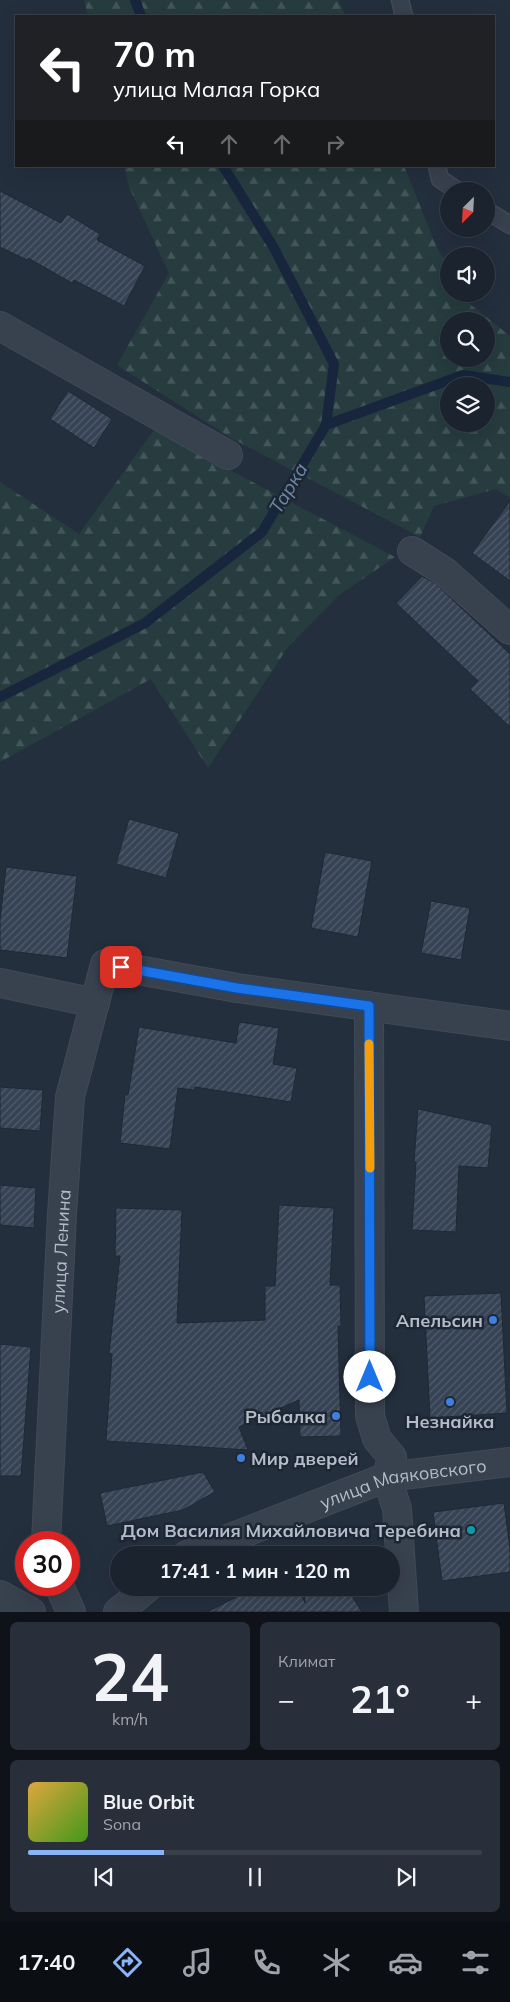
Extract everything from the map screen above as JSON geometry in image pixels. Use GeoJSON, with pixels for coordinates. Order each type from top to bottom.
{"type":"FeatureCollection","features":[{"type":"Feature","properties":{"kind":"street"},"geometry":{"type":"LineString","coordinates":[[0,326],[228,455]]}},
{"type":"Feature","properties":{"kind":"street"},"geometry":{"type":"LineString","coordinates":[[412,552],[445,572],[510,630]]}},
{"type":"Feature","properties":{"kind":"street","name":"улица Ленина"},"geometry":{"type":"LineString","coordinates":[[47,1531],[62,1214],[70,1097],[105,964],[237,988],[369,1006]]}},
{"type":"Feature","properties":{"kind":"street"},"geometry":{"type":"LineString","coordinates":[[0,984],[95,1003]]}},
{"type":"Feature","properties":{"kind":"street"},"geometry":{"type":"LineString","coordinates":[[404,1612],[397,1509],[387,1477],[392,1457],[377,1439],[370,1416],[369,1006],[510,1026]]}},
{"type":"Feature","properties":{"kind":"street","name":"улица Маяковского"},"geometry":{"type":"LineString","coordinates":[[210,1546],[387,1477],[510,1462]]}},
{"type":"Feature","properties":{"kind":"street"},"geometry":{"type":"LineString","coordinates":[[0,1596],[31,1612]]}},
{"type":"Feature","properties":{"kind":"street"},"geometry":{"type":"LineString","coordinates":[[63,1596],[71,1612]]}},
{"type":"Feature","properties":{"kind":"street"},"geometry":{"type":"LineString","coordinates":[[118,1612],[137,1596]]}},
{"type":"Feature","properties":{"kind":"lane"},"geometry":{"type":"LineString","coordinates":[[400,0],[404,15]]}},
{"type":"Feature","properties":{"kind":"lane"},"geometry":{"type":"LineString","coordinates":[[437,167],[440,179],[444,182]]}},
{"type":"Feature","properties":{"kind":"lane"},"geometry":{"type":"LineString","coordinates":[[495,216],[510,225]]}},
{"type":"Feature","properties":{"kind":"green space"},"geometry":{"type":"Polygon","coordinates":[[[84,0],[339,0],[345,15],[88,15],[84,0]]]}},
{"type":"Feature","properties":{"kind":"green space"},"geometry":{"type":"Polygon","coordinates":[[[124,167],[404,167],[440,253],[440,302],[469,302],[480,312],[440,312],[440,367],[495,367],[495,324],[510,336],[510,498],[496,489],[434,506],[420,537],[231,438],[117,365],[169,273],[129,187],[124,167]]]}},
{"type":"Feature","properties":{"kind":"green space"},"geometry":{"type":"Polygon","coordinates":[[[154,430],[395,557],[339,595],[288,647],[208,768],[151,679],[0,762],[0,482],[79,534],[154,430]]]}},
{"type":"Feature","properties":{"kind":"building"},"geometry":{"type":"Polygon","coordinates":[[[0,191],[61,223],[67,214],[100,234],[97,240],[145,266],[124,306],[74,280],[72,283],[28,258],[27,260],[0,247],[0,191]]]}},
{"type":"Feature","properties":{"kind":"building"},"geometry":{"type":"Polygon","coordinates":[[[68,391],[112,419],[94,448],[50,419],[68,391]]]}},
{"type":"Feature","properties":{"kind":"building"},"geometry":{"type":"Polygon","coordinates":[[[510,501],[510,581],[472,553],[510,501]]]}},
{"type":"Feature","properties":{"kind":"building"},"geometry":{"type":"Polygon","coordinates":[[[422,576],[436,584],[510,654],[510,727],[470,689],[478,681],[396,603],[422,576]]]}},
{"type":"Feature","properties":{"kind":"building"},"geometry":{"type":"Polygon","coordinates":[[[129,819],[179,833],[166,878],[116,864],[129,819]]]}},
{"type":"Feature","properties":{"kind":"building"},"geometry":{"type":"Polygon","coordinates":[[[325,852],[372,861],[358,937],[311,928],[325,852]]]}},
{"type":"Feature","properties":{"kind":"building"},"geometry":{"type":"Polygon","coordinates":[[[6,867],[77,876],[67,958],[0,950],[0,920],[6,867]]]}},
{"type":"Feature","properties":{"kind":"building"},"geometry":{"type":"Polygon","coordinates":[[[431,901],[470,908],[461,960],[421,953],[431,901]]]}},
{"type":"Feature","properties":{"kind":"building"},"geometry":{"type":"Polygon","coordinates":[[[239,1022],[279,1028],[273,1064],[297,1068],[291,1102],[195,1087],[194,1090],[178,1088],[170,1149],[120,1143],[125,1095],[128,1095],[139,1027],[236,1043],[239,1022]]]}},
{"type":"Feature","properties":{"kind":"building"},"geometry":{"type":"Polygon","coordinates":[[[0,1087],[43,1090],[40,1131],[0,1128],[0,1087]]]}},
{"type":"Feature","properties":{"kind":"building"},"geometry":{"type":"Polygon","coordinates":[[[418,1109],[492,1125],[488,1168],[459,1166],[456,1232],[412,1230],[418,1109]]]}},
{"type":"Feature","properties":{"kind":"building"},"geometry":{"type":"Polygon","coordinates":[[[0,1185],[36,1188],[34,1228],[0,1225],[0,1185]]]}},
{"type":"Feature","properties":{"kind":"building"},"geometry":{"type":"Polygon","coordinates":[[[279,1205],[334,1208],[330,1285],[340,1285],[341,1326],[338,1326],[341,1436],[300,1437],[299,1400],[239,1427],[248,1450],[106,1441],[112,1354],[109,1353],[120,1256],[115,1256],[116,1208],[182,1210],[177,1323],[265,1320],[265,1286],[275,1286],[279,1205]]]}},
{"type":"Feature","properties":{"kind":"building"},"geometry":{"type":"Polygon","coordinates":[[[501,1293],[507,1413],[430,1418],[424,1296],[501,1293]]]}},
{"type":"Feature","properties":{"kind":"building"},"geometry":{"type":"Polygon","coordinates":[[[0,1344],[31,1347],[21,1476],[0,1476],[0,1344]]]}},
{"type":"Feature","properties":{"kind":"building"},"geometry":{"type":"Polygon","coordinates":[[[203,1472],[215,1492],[183,1510],[107,1526],[100,1493],[203,1472]]]}},
{"type":"Feature","properties":{"kind":"building","name":"Дом Василия Михайловича Теребина"},"geometry":{"type":"Polygon","coordinates":[[[504,1503],[510,1548],[510,1572],[442,1581],[433,1512],[504,1503]]]}},
{"type":"Feature","properties":{"kind":"building"},"geometry":{"type":"Polygon","coordinates":[[[238,1596],[302,1596],[305,1603],[305,1596],[352,1596],[362,1612],[207,1612],[238,1596]]]}},
{"type":"Feature","properties":{"kind":"waterway","name":"Тарка"},"geometry":{"type":"LineString","coordinates":[[135,0],[141,15]]}},
{"type":"Feature","properties":{"kind":"waterway","name":"Тарка"},"geometry":{"type":"LineString","coordinates":[[0,697],[145,623],[262,532],[326,425],[334,364],[274,248],[224,167]]}},
{"type":"Feature","properties":{"kind":"waterway"},"geometry":{"type":"LineString","coordinates":[[326,425],[463,375],[510,382]]}},
{"type":"Feature","properties":{"kind":"slow traffic"},"geometry":{"type":"LineString","coordinates":[[369,1044],[370,1168]]}},
{"type":"Feature","properties":{"kind":"place","name":"Апельсин"},"geometry":{"type":"Point","coordinates":[493,1320]}},
{"type":"Feature","properties":{"kind":"place","name":"Незнайка"},"geometry":{"type":"Point","coordinates":[450,1402]}},
{"type":"Feature","properties":{"kind":"place","name":"Рыбалка"},"geometry":{"type":"Point","coordinates":[336,1416]}},
{"type":"Feature","properties":{"kind":"place","name":"Мир дверей"},"geometry":{"type":"Point","coordinates":[241,1458]}},
{"type":"Feature","properties":{"kind":"place","name":"Дом Василия Михайловича Теребина"},"geometry":{"type":"Point","coordinates":[471,1530]}},
{"type":"Feature","properties":{"kind":"route"},"geometry":{"type":"LineString","coordinates":[[121,967],[237,988],[369,1006],[370,1377]]}}]}
